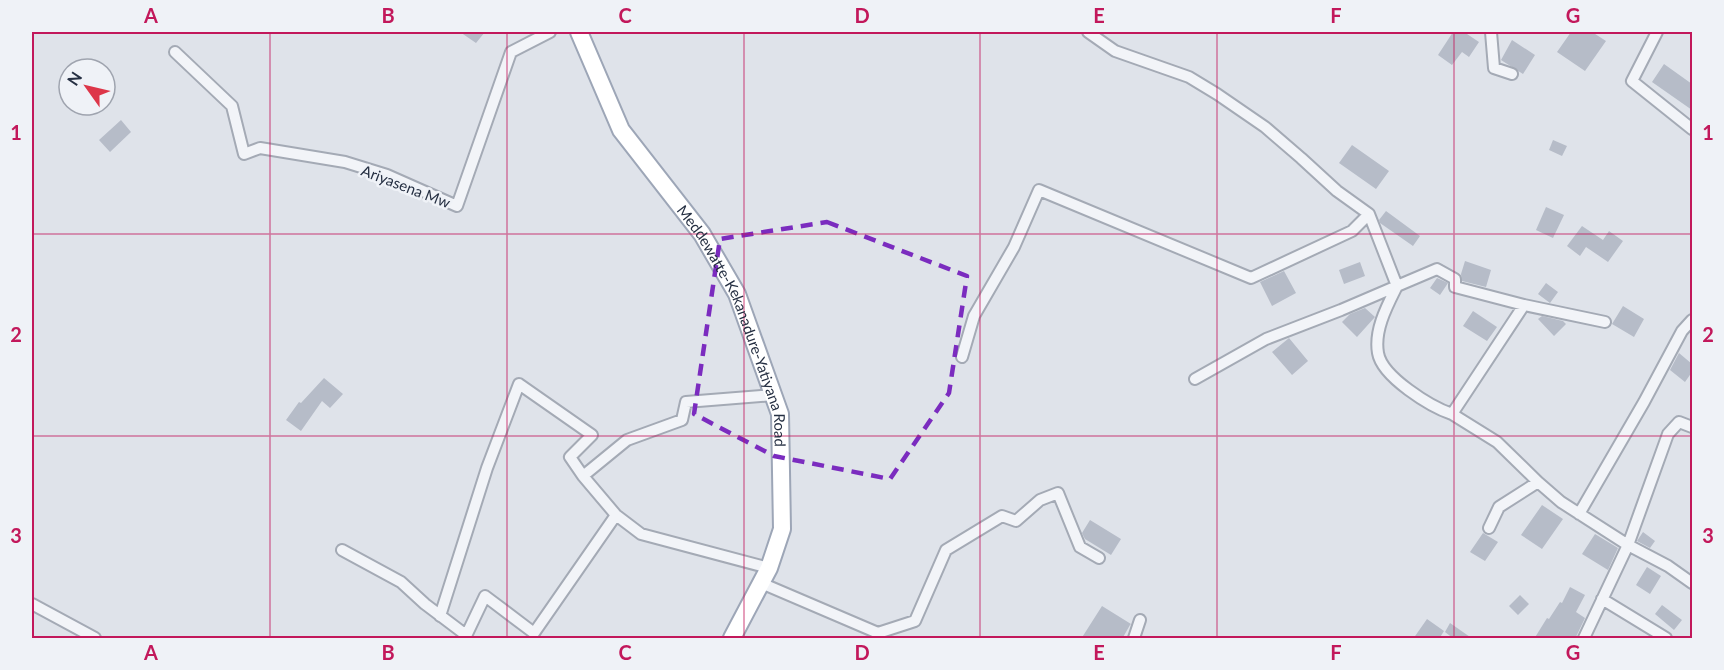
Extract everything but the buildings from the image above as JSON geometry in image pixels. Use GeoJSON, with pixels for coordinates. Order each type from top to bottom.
{"type":"FeatureCollection","features":[{"type":"Feature","properties":{"kind":"main road","name":"Meddewatte-Kekanadure-Yatiyana Road"},"geometry":{"type":"LineString","coordinates":[[579,32],[621,129],[702,234],[737,294],[780,414],[782,530],[765,576],[732,639]]}},
{"type":"Feature","properties":{"kind":"street","name":"Ariyasena Mw"},"geometry":{"type":"LineString","coordinates":[[175,52],[231,106],[244,154],[260,148],[345,162],[387,175],[457,206],[511,52],[550,32]]}},
{"type":"Feature","properties":{"kind":"street"},"geometry":{"type":"LineString","coordinates":[[1089,32],[1115,51],[1189,78],[1217,94],[1265,127],[1337,191],[1369,214],[1397,286],[1378,330],[1378,355],[1391,376],[1439,410],[1452,414],[1497,442],[1561,502],[1628,545],[1668,566],[1692,583]]}},
{"type":"Feature","properties":{"kind":"street"},"geometry":{"type":"LineString","coordinates":[[1491,32],[1494,68],[1512,74]]}},
{"type":"Feature","properties":{"kind":"street"},"geometry":{"type":"LineString","coordinates":[[1657,32],[1632,81],[1692,129]]}},
{"type":"Feature","properties":{"kind":"street"},"geometry":{"type":"LineString","coordinates":[[962,357],[974,316],[1014,247],[1040,190],[1251,278],[1352,231],[1369,214]]}},
{"type":"Feature","properties":{"kind":"street"},"geometry":{"type":"LineString","coordinates":[[1196,379],[1266,339],[1437,269],[1455,279],[1455,287],[1524,305],[1605,322]]}},
{"type":"Feature","properties":{"kind":"street"},"geometry":{"type":"LineString","coordinates":[[1452,414],[1524,305]]}},
{"type":"Feature","properties":{"kind":"street"},"geometry":{"type":"LineString","coordinates":[[1579,514],[1682,331],[1692,320]]}},
{"type":"Feature","properties":{"kind":"street"},"geometry":{"type":"LineString","coordinates":[[440,616],[487,468],[519,384],[592,435],[570,457],[616,515],[641,534],[765,576],[878,633],[915,621],[945,550],[1002,516],[1016,521],[1040,500],[1058,493],[1080,547],[1099,558]]}},
{"type":"Feature","properties":{"kind":"street"},"geometry":{"type":"LineString","coordinates":[[583,476],[627,440],[682,420],[686,402],[773,395]]}},
{"type":"Feature","properties":{"kind":"street"},"geometry":{"type":"LineString","coordinates":[[1584,639],[1628,545],[1668,434],[1679,422],[1692,427]]}},
{"type":"Feature","properties":{"kind":"street"},"geometry":{"type":"LineString","coordinates":[[1489,528],[1499,507],[1538,482]]}},
{"type":"Feature","properties":{"kind":"street"},"geometry":{"type":"LineString","coordinates":[[342,550],[400,582],[465,637],[485,596],[534,633],[616,515]]}},
{"type":"Feature","properties":{"kind":"street"},"geometry":{"type":"LineString","coordinates":[[1602,599],[1666,639]]}},
{"type":"Feature","properties":{"kind":"street"},"geometry":{"type":"LineString","coordinates":[[32,604],[95,639]]}},
{"type":"Feature","properties":{"kind":"street"},"geometry":{"type":"LineString","coordinates":[[1134,639],[1140,620]]}},
{"type":"Feature","properties":{"kind":"highlighted area"},"geometry":{"type":"Polygon","coordinates":[[[827,222],[967,276],[949,393],[890,479],[774,456],[694,414],[720,239],[827,222]]]}}]}
